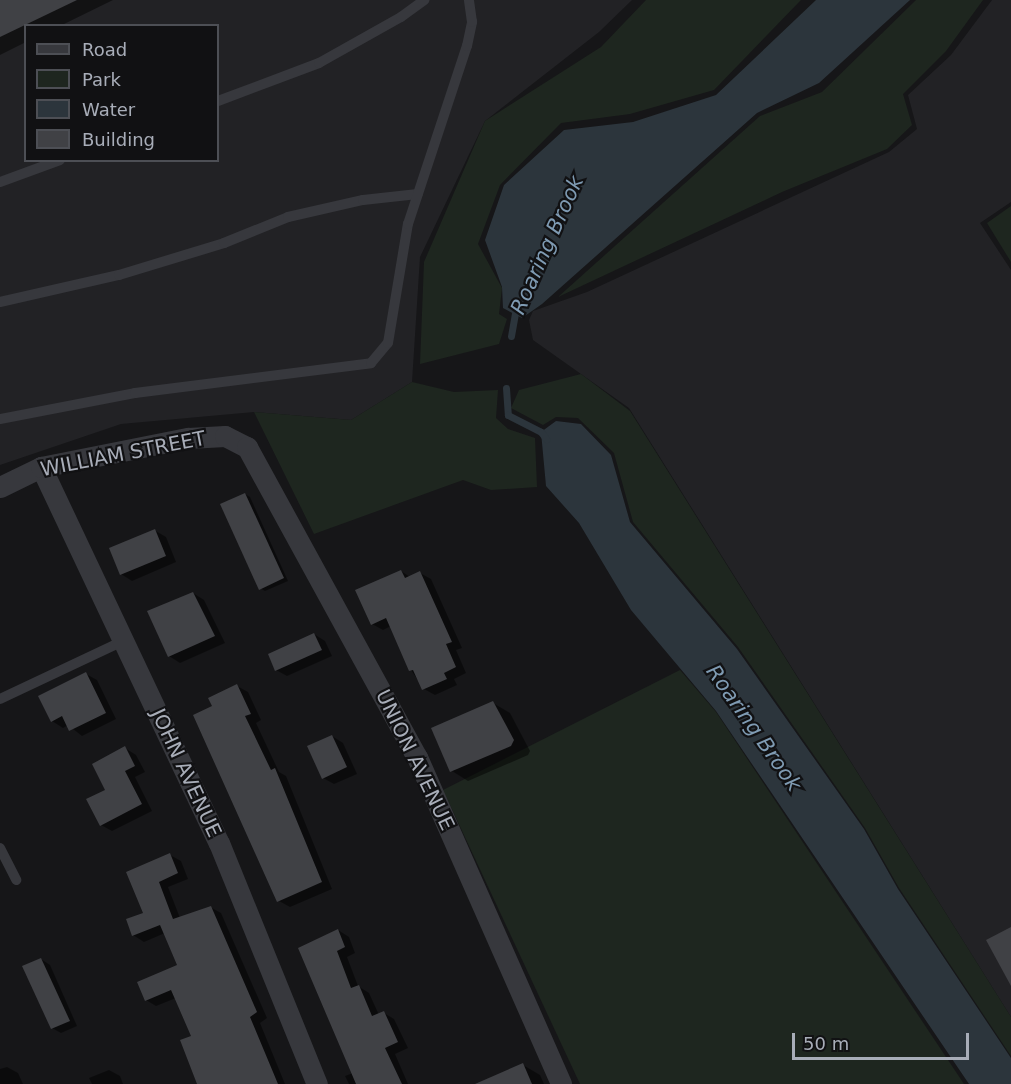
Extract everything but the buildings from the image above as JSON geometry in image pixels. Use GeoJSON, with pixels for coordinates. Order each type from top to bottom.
{"type":"FeatureCollection","features":[{"type":"Feature","properties":{"kind":"street","name":"WILLIAM STREET"},"geometry":{"type":"LineString","coordinates":[[0,487],[41,467],[197,437],[225,436],[247,447]]}},
{"type":"Feature","properties":{"kind":"street","name":"UNION AVENUE"},"geometry":{"type":"LineString","coordinates":[[247,447],[417,757],[561,1084]]}},
{"type":"Feature","properties":{"kind":"street","name":"JOHN AVENUE"},"geometry":{"type":"LineString","coordinates":[[41,467],[219,843],[317,1084]]}},
{"type":"Feature","properties":{"kind":"lane"},"geometry":{"type":"LineString","coordinates":[[219,101],[319,63],[401,17],[424,0]]}},
{"type":"Feature","properties":{"kind":"lane"},"geometry":{"type":"LineString","coordinates":[[0,419],[135,393],[371,363],[388,343],[399,265],[418,194],[467,46],[472,22],[469,0]]}},
{"type":"Feature","properties":{"kind":"lane"},"geometry":{"type":"LineString","coordinates":[[0,182],[55,162]]}},
{"type":"Feature","properties":{"kind":"lane"},"geometry":{"type":"LineString","coordinates":[[0,302],[119,275],[224,243],[288,217],[363,200],[418,194]]}},
{"type":"Feature","properties":{"kind":"lane"},"geometry":{"type":"LineString","coordinates":[[0,699],[123,641]]}},
{"type":"Feature","properties":{"kind":"lane"},"geometry":{"type":"LineString","coordinates":[[0,848],[16,880]]}},
{"type":"Feature","properties":{"kind":"shaded area"},"geometry":{"type":"Polygon","coordinates":[[[0,0],[632,0],[599,32],[485,121],[420,257],[412,382],[351,420],[254,412],[121,424],[0,465],[0,0]]]}},
{"type":"Feature","properties":{"kind":"shaded area"},"geometry":{"type":"Polygon","coordinates":[[[992,0],[1011,0],[1011,202],[980,223],[1011,270],[1011,1017],[629,408],[533,340],[529,320],[533,311],[587,292],[889,152],[917,129],[908,95],[951,55],[992,0]]]}},
{"type":"Feature","properties":{"kind":"green space"},"geometry":{"type":"Polygon","coordinates":[[[646,0],[801,0],[714,90],[630,114],[561,123],[500,185],[478,244],[502,288],[499,314],[507,319],[499,344],[420,364],[424,262],[485,121],[601,47],[646,0]]]}},
{"type":"Feature","properties":{"kind":"green space"},"geometry":{"type":"Polygon","coordinates":[[[916,0],[983,0],[946,51],[903,94],[912,125],[887,149],[782,192],[558,297],[760,116],[822,92],[916,0]]]}},
{"type":"Feature","properties":{"kind":"green space"},"geometry":{"type":"Polygon","coordinates":[[[1011,206],[1011,262],[987,223],[1011,206]]]}},
{"type":"Feature","properties":{"kind":"green space"},"geometry":{"type":"Polygon","coordinates":[[[581,374],[630,411],[1011,1017],[1011,1056],[899,888],[865,828],[738,647],[633,522],[614,453],[578,418],[556,417],[543,425],[511,408],[519,390],[581,374]]]}},
{"type":"Feature","properties":{"kind":"green space"},"geometry":{"type":"Polygon","coordinates":[[[412,382],[454,392],[498,390],[496,418],[508,429],[535,438],[537,487],[491,490],[463,480],[314,534],[254,412],[351,420],[412,382]]]}},
{"type":"Feature","properties":{"kind":"green space"},"geometry":{"type":"Polygon","coordinates":[[[680,670],[716,712],[964,1084],[580,1084],[443,790],[680,670]]]}},
{"type":"Feature","properties":{"kind":"water"},"geometry":{"type":"Polygon","coordinates":[[[816,0],[910,0],[819,83],[757,113],[542,304],[522,318],[503,308],[502,287],[485,240],[504,185],[564,130],[633,122],[716,95],[816,0]]]}},
{"type":"Feature","properties":{"kind":"water"},"geometry":{"type":"Polygon","coordinates":[[[556,421],[581,424],[611,455],[630,522],[737,649],[864,829],[898,889],[1011,1058],[1011,1084],[969,1084],[716,711],[631,610],[579,523],[546,486],[541,432],[556,421]]]}},
{"type":"Feature","properties":{"kind":"waterway","name":"Roaring Brook"},"geometry":{"type":"LineString","coordinates":[[511,336],[516,307]]}},
{"type":"Feature","properties":{"kind":"waterway","name":"Roaring Brook"},"geometry":{"type":"LineString","coordinates":[[506,388],[508,415],[541,432],[546,439]]}}]}
